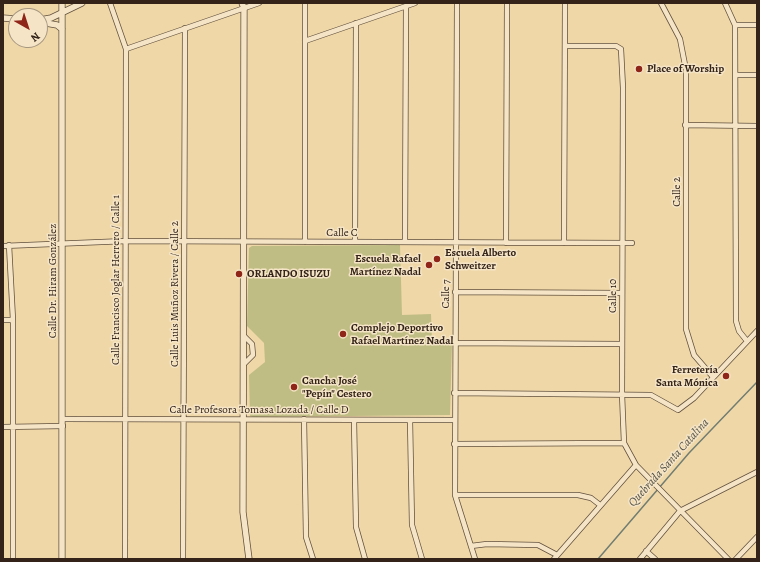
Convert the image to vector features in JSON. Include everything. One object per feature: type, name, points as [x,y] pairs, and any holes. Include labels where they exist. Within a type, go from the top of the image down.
[{"type":"street","name":"Calle Dr. Hiram González","points":[[62,3],[62,559]]},
{"type":"street","points":[[48,18],[82,3]]},
{"type":"street","name":"Calle Francisco Joglar Herrero / Calle 1","points":[[110,3],[126,49],[124,559]]},
{"type":"street","points":[[126,49],[243,6],[259,3]]},
{"type":"street","points":[[305,3],[305,242]]},
{"type":"street","points":[[305,41],[415,3]]},
{"type":"street","name":"Calle 7","points":[[456,3],[454,393],[455,495],[475,559]]},
{"type":"street","points":[[506,243],[507,3]]},
{"type":"street","points":[[564,243],[565,3]]},
{"type":"street","name":"Calle 2","points":[[661,3],[680,40],[686,70],[686,329],[694,355],[713,377]]},
{"type":"street","points":[[725,3],[735,25],[736,321],[739,331],[748,341]]},
{"type":"street","points":[[243,6],[243,512],[247,556],[249,559]]},
{"type":"street","points":[[405,242],[406,6]]},
{"type":"street","points":[[48,23],[57,25],[62,29]]},
{"type":"street","points":[[355,242],[356,23]]},
{"type":"street","points":[[735,25],[757,25]]},
{"type":"street","name":"Calle Luis Muñoz Rivera / Calle 2","points":[[183,559],[185,28]]},
{"type":"street","name":"Calle 10","points":[[565,46],[616,46],[621,49],[623,88],[622,394],[624,443],[636,465],[728,559]]},
{"type":"street","points":[[736,75],[757,75]]},
{"type":"street","points":[[686,125],[757,126]]},
{"type":"street","name":"Calle C","points":[[3,246],[126,241],[632,243]]},
{"type":"street","points":[[9,245],[13,320],[13,559]]},
{"type":"street","points":[[455,292],[622,293]]},
{"type":"street","points":[[3,320],[13,320]]},
{"type":"street","points":[[454,393],[651,395],[678,410],[694,398],[757,331]]},
{"type":"street","points":[[244,336],[252,344],[253,355],[244,364]]},
{"type":"street","points":[[455,343],[622,344]]},
{"type":"street","name":"Calle Profesora Tomasa Lozada / Calle D","points":[[63,419],[454,420]]},
{"type":"street","points":[[304,419],[306,537],[313,559]]},
{"type":"street","points":[[354,420],[356,527],[365,559]]},
{"type":"street","points":[[410,420],[412,525],[422,559]]},
{"type":"street","points":[[3,427],[63,426]]},
{"type":"street","points":[[454,444],[624,443]]},
{"type":"street","points":[[554,559],[636,465]]},
{"type":"street","points":[[640,559],[680,511],[757,473]]},
{"type":"street","points":[[455,495],[578,494],[590,498],[600,505]]},
{"type":"street","points":[[736,559],[757,537]]},
{"type":"street","points":[[471,546],[487,544],[538,545],[557,555]]},
{"type":"street","points":[[646,551],[655,559]]},
{"type":"shaded area","name":"Complejo Deportivo Rafael Martínez Nadal","points":[[400,245],[402,315],[431,314],[432,342],[452,342],[450,415],[250,416],[249,375],[265,362],[264,343],[247,326],[249,248],[252,246]]},
{"type":"waterway","name":"Quebrada Santa Catalina","points":[[598,559],[689,453],[757,382]]},
{"type":"place","name":"Place of Worship","points":[[639,69]]},
{"type":"place","name":"Escuela Alberto Schweitzer","points":[[437,259]]},
{"type":"place","name":"Escuela Rafael Martínez Nadal","points":[[429,265]]},
{"type":"place","name":"ORLANDO ISUZU","points":[[239,274]]},
{"type":"place","name":"Complejo Deportivo Rafael Martínez Nadal","points":[[343,334]]},
{"type":"place","name":"Ferretería Santa Mónica","points":[[726,376]]},
{"type":"place","name":"Cancha José \"Pepín\" Cestero","points":[[294,387]]}]
